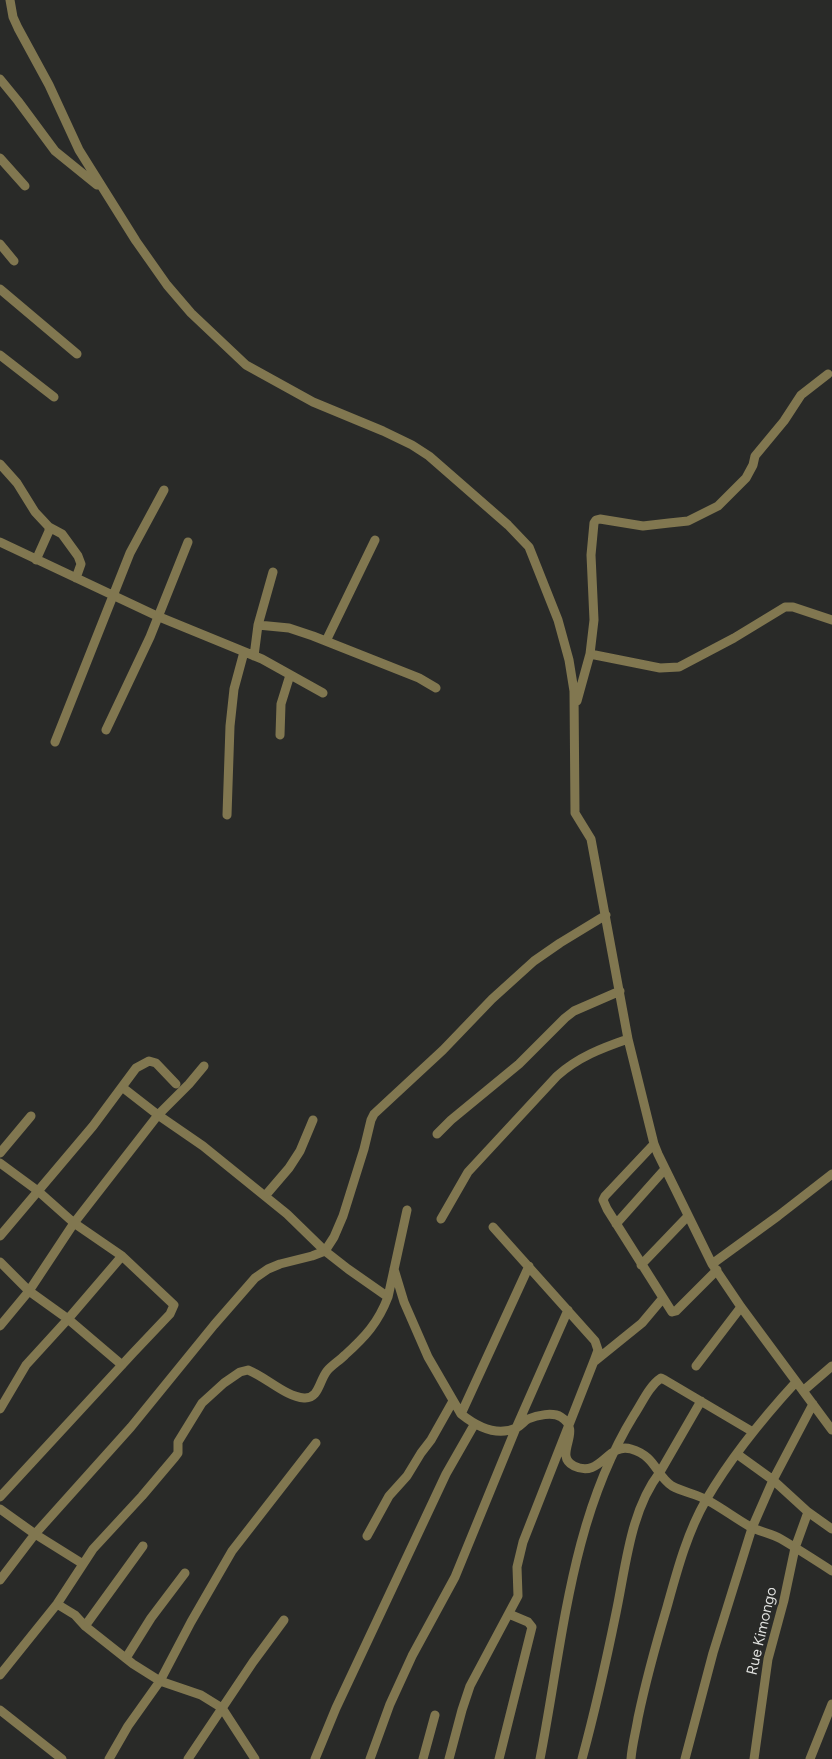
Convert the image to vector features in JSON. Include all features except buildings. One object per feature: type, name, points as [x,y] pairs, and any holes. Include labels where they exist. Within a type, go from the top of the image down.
[{"type":"street","points":[[10,0],[13,17],[18,28],[49,85],[79,150],[101,188],[167,285],[191,313],[246,365],[313,402],[412,445],[436,462],[520,536],[529,547],[558,620],[569,660],[574,691],[575,813],[590,839],[628,1038],[654,1144],[688,1216],[715,1267],[741,1307],[832,1430]]},
{"type":"street","points":[[0,79],[55,151],[101,188]]},
{"type":"street","points":[[0,158],[25,186]]},
{"type":"street","points":[[0,244],[14,261]]},
{"type":"street","points":[[0,289],[78,354]]},
{"type":"street","points":[[0,355],[54,397]]},
{"type":"street","points":[[574,710],[586,674],[594,620],[591,555],[594,523],[596,520],[643,526],[688,521],[718,506],[746,478],[753,465],[755,456],[784,421],[801,395],[828,374]]},
{"type":"street","points":[[0,464],[17,483],[35,512],[49,527],[62,534],[78,556],[81,564],[76,578]]},
{"type":"street","points":[[55,742],[130,553],[164,490]]},
{"type":"street","points":[[36,560],[49,527]]},
{"type":"street","points":[[326,641],[375,540]]},
{"type":"street","points":[[0,542],[157,616],[254,656],[323,693]]},
{"type":"street","points":[[106,730],[150,637],[188,542]]},
{"type":"street","points":[[254,656],[258,625],[273,572]]},
{"type":"street","points":[[590,654],[660,668],[679,667],[734,638],[785,607],[793,607],[832,620]]},
{"type":"street","points":[[258,625],[290,628],[419,678],[436,688]]},
{"type":"street","points":[[227,815],[230,726],[234,689],[244,652]]},
{"type":"street","points":[[280,735],[281,704],[290,675]]},
{"type":"street","points":[[0,1580],[35,1534],[131,1427],[255,1278],[268,1269],[280,1264],[325,1251],[344,1216],[374,1114],[443,1050],[492,999],[534,961],[560,942],[606,915]]},
{"type":"street","points":[[438,1134],[451,1120],[519,1064],[565,1018],[574,1011],[620,991]]},
{"type":"street","points":[[442,1219],[468,1172],[557,1076],[582,1057],[628,1038]]},
{"type":"street","points":[[0,1236],[93,1126],[136,1068],[149,1061],[156,1062],[176,1084]]},
{"type":"street","points":[[0,1326],[29,1291],[74,1223],[158,1115],[204,1066]]},
{"type":"street","points":[[122,1087],[203,1146],[287,1214],[325,1251],[388,1297]]},
{"type":"street","points":[[0,1153],[31,1116]]},
{"type":"street","points":[[265,1196],[290,1168],[314,1120]]},
{"type":"street","points":[[654,1144],[605,1196],[604,1200],[616,1224],[672,1312],[676,1311],[715,1267],[832,1174]]},
{"type":"street","points":[[0,1163],[38,1191],[74,1223],[122,1256],[174,1305],[170,1314],[0,1497]]},
{"type":"street","points":[[616,1224],[665,1169]]},
{"type":"street","points":[[0,1674],[57,1604],[93,1549],[175,1457],[178,1453],[178,1442],[202,1403],[224,1383],[240,1372],[248,1370],[303,1398],[310,1398],[317,1393],[327,1372],[367,1334],[379,1319],[388,1297],[407,1210]]},
{"type":"street","points":[[641,1265],[688,1216]]},
{"type":"street","points":[[449,1759],[470,1686],[518,1596],[517,1567],[523,1542],[598,1350],[597,1345],[568,1310],[493,1226]]},
{"type":"street","points":[[0,1409],[26,1365],[122,1256]]},
{"type":"street","points":[[0,1262],[29,1291],[68,1319],[122,1365]]},
{"type":"street","points":[[461,1414],[529,1266]]},
{"type":"street","points":[[394,1267],[404,1302],[428,1356],[461,1414],[474,1425],[496,1431],[516,1428],[528,1419],[553,1414],[562,1417],[569,1426],[571,1433],[565,1453],[568,1461],[575,1466],[588,1468],[600,1465],[615,1450],[622,1448],[639,1451],[648,1456],[671,1485],[706,1500],[752,1528],[780,1538],[832,1571]]},
{"type":"street","points":[[594,1361],[642,1322],[662,1298]]},
{"type":"street","points":[[696,1366],[741,1307]]},
{"type":"street","points":[[370,1759],[390,1704],[412,1656],[454,1578],[516,1428],[568,1310]]},
{"type":"street","points":[[803,1391],[832,1366]]},
{"type":"street","points":[[540,1759],[569,1589],[588,1520],[607,1466],[625,1430],[653,1384],[661,1378],[753,1432]]},
{"type":"street","points":[[631,1759],[644,1689],[655,1647],[680,1562],[697,1519],[706,1500],[737,1454],[772,1408],[796,1382]]},
{"type":"street","points":[[366,1536],[389,1496],[407,1476],[421,1452],[431,1440],[453,1401]]},
{"type":"street","points":[[582,1759],[636,1521],[653,1482],[700,1401]]},
{"type":"street","points":[[685,1759],[719,1634],[752,1528],[773,1480],[813,1404]]},
{"type":"street","points":[[315,1759],[336,1708],[442,1481],[474,1425]]},
{"type":"street","points":[[108,1759],[128,1726],[160,1681],[232,1551],[316,1443]]},
{"type":"street","points":[[737,1454],[773,1480],[808,1512],[830,1525]]},
{"type":"street","points":[[0,1509],[35,1534],[83,1564]]},
{"type":"street","name":"Rue Kimongo","points":[[754,1759],[768,1659],[784,1600],[795,1548],[808,1512]]},
{"type":"street","points":[[85,1626],[142,1546]]},
{"type":"street","points":[[126,1658],[151,1618],[185,1573]]},
{"type":"street","points":[[57,1604],[75,1615],[85,1626],[126,1658],[160,1681],[201,1695],[222,1708],[255,1759]]},
{"type":"street","points":[[498,1759],[532,1627],[528,1622],[509,1614]]},
{"type":"street","points":[[188,1759],[252,1662],[284,1620]]},
{"type":"street","points":[[810,1759],[832,1704]]},
{"type":"street","points":[[0,1710],[62,1759]]},
{"type":"street","points":[[423,1759],[435,1715]]}]
